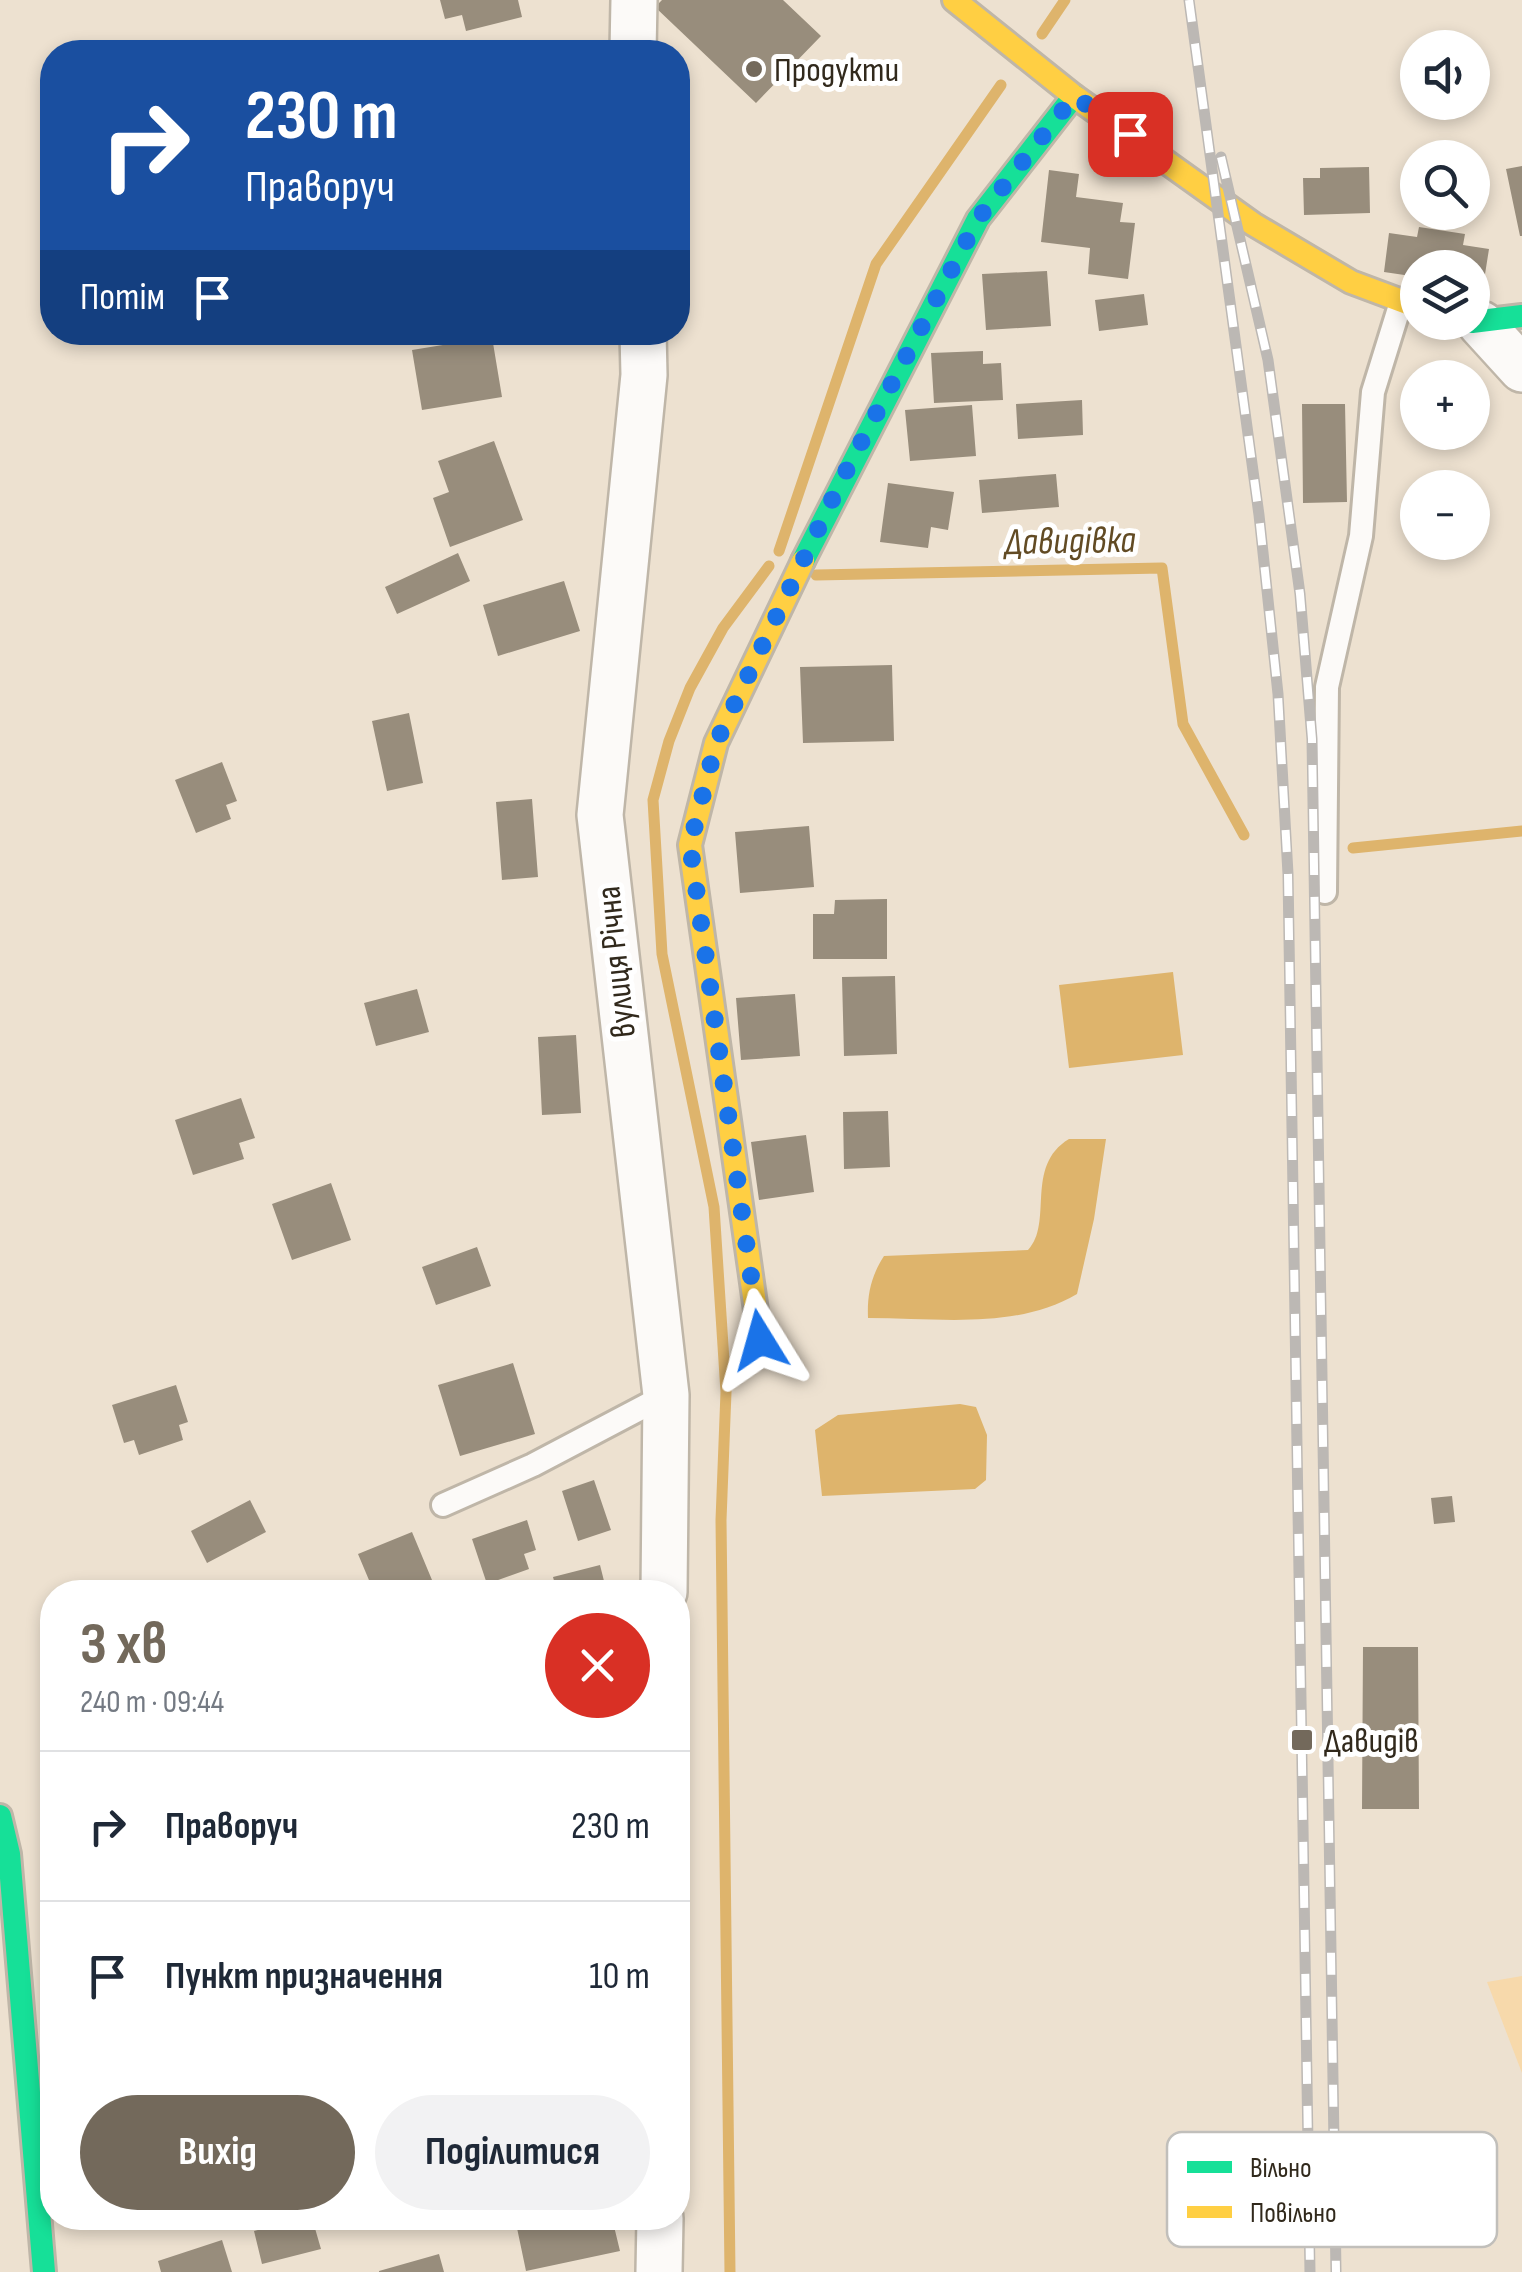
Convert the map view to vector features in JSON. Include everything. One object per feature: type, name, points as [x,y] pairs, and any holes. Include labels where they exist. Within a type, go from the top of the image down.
[{"type":"street","points":[[633,40],[634,0]]},
{"type":"street","points":[[954,0],[1074,96],[1254,224],[1351,282],[1400,301]]},
{"type":"street","points":[[760,1340],[690,845],[716,743],[841,481],[978,219],[1074,96]]},
{"type":"street","points":[[1492,321],[1522,369]]},
{"type":"street","name":"вулиця Річна","points":[[643,345],[644,375],[600,815],[666,1396],[664,1580]]},
{"type":"street","points":[[0,1816],[9,1854],[40,2224]]},
{"type":"street","points":[[40,2230],[44,2272]]},
{"type":"street","points":[[660,2230],[660,2272]]},
{"type":"lane","points":[[1325,892],[1328,687],[1361,536],[1372,392],[1400,325]]},
{"type":"lane","points":[[442,1505],[666,1396]]},
{"type":"shaded area","points":[[1173,972],[1183,1055],[1069,1068],[1059,985]]},
{"type":"shaded area","points":[[1069,1139],[1106,1139],[1077,1294],[1028,1313],[1003,1317],[868,1318],[871,1286],[884,1256],[1028,1250],[1039,1225],[1047,1164],[1055,1150]]},
{"type":"shaded area","points":[[960,1404],[976,1407],[987,1435],[986,1480],[975,1489],[822,1496],[815,1430],[838,1415]]},
{"type":"shaded area","points":[[1522,1976],[1522,2073],[1487,1982]]},
{"type":"building","points":[[440,0],[518,0],[522,17],[466,31],[462,15],[445,19]]},
{"type":"building","name":"Продукти","points":[[662,0],[783,0],[821,36],[756,103],[655,7]]},
{"type":"building","points":[[1522,166],[1522,236],[1520,236],[1506,169]]},
{"type":"building","points":[[1369,167],[1370,213],[1304,215],[1303,178],[1320,178],[1320,168]]},
{"type":"building","points":[[1049,170],[1079,174],[1076,197],[1123,203],[1120,222],[1135,223],[1128,279],[1088,274],[1090,248],[1041,242]]},
{"type":"building","points":[[1418,230],[1465,234],[1463,245],[1489,250],[1400,250],[1400,274],[1384,272],[1389,233],[1417,237]]},
{"type":"building","points":[[1047,271],[1051,326],[986,330],[982,274]]},
{"type":"building","points":[[1144,294],[1148,325],[1099,331],[1095,300]]},
{"type":"building","points":[[443,345],[493,345],[502,397],[422,410],[412,350]]},
{"type":"building","points":[[983,351],[983,364],[1001,363],[1003,400],[934,403],[931,353]]},
{"type":"building","points":[[1082,400],[1083,435],[1018,439],[1016,404]]},
{"type":"building","points":[[1302,404],[1345,404],[1347,502],[1303,503]]},
{"type":"building","points":[[972,405],[976,456],[910,461],[905,410]]},
{"type":"building","points":[[494,441],[523,520],[450,547],[433,498],[449,492],[438,461]]},
{"type":"building","points":[[1056,474],[1059,507],[982,513],[979,480]]},
{"type":"building","points":[[888,483],[954,492],[948,530],[931,527],[928,548],[880,542]]},
{"type":"building","points":[[458,553],[470,581],[397,614],[385,587]]},
{"type":"building","points":[[564,581],[580,631],[498,656],[483,605]]},
{"type":"building","points":[[892,665],[894,741],[803,743],[800,667]]},
{"type":"building","points":[[409,713],[423,783],[387,791],[372,721]]},
{"type":"building","points":[[222,762],[237,801],[226,805],[231,819],[196,833],[175,780]]},
{"type":"building","points":[[532,799],[538,877],[502,880],[496,802]]},
{"type":"building","points":[[809,826],[814,887],[740,893],[735,832]]},
{"type":"building","points":[[887,899],[887,959],[813,959],[813,914],[834,914],[835,900]]},
{"type":"building","points":[[895,976],[897,1054],[844,1056],[842,977]]},
{"type":"building","points":[[417,989],[429,1032],[376,1046],[364,1003]]},
{"type":"building","points":[[795,994],[800,1056],[741,1060],[736,998]]},
{"type":"building","points":[[576,1035],[581,1113],[542,1115],[538,1037]]},
{"type":"building","points":[[241,1098],[255,1138],[239,1143],[244,1159],[193,1175],[175,1120]]},
{"type":"building","points":[[888,1111],[890,1167],[844,1169],[843,1112]]},
{"type":"building","points":[[806,1135],[814,1192],[759,1200],[751,1142]]},
{"type":"building","points":[[331,1183],[351,1240],[292,1260],[272,1204]]},
{"type":"building","points":[[477,1247],[491,1286],[436,1305],[422,1267]]},
{"type":"building","points":[[513,1363],[535,1434],[460,1456],[438,1385]]},
{"type":"building","points":[[176,1385],[188,1422],[179,1425],[183,1440],[139,1455],[134,1440],[124,1443],[112,1405]]},
{"type":"building","points":[[594,1480],[611,1530],[578,1541],[562,1491]]},
{"type":"building","points":[[1452,1496],[1455,1522],[1434,1524],[1431,1498]]},
{"type":"building","points":[[250,1500],[266,1532],[207,1563],[191,1531]]},
{"type":"building","points":[[527,1520],[536,1550],[524,1554],[529,1569],[498,1580],[486,1580],[472,1539]]},
{"type":"building","points":[[412,1532],[432,1580],[369,1580],[358,1554]]},
{"type":"building","points":[[600,1565],[604,1580],[554,1580],[553,1577]]},
{"type":"building","points":[[1363,1647],[1418,1647],[1419,1809],[1362,1809]]},
{"type":"building","points":[[315,2230],[321,2249],[262,2264],[254,2231]]},
{"type":"building","points":[[517,2230],[615,2230],[620,2251],[526,2271]]},
{"type":"building","points":[[222,2240],[232,2272],[161,2272],[158,2261]]},
{"type":"building","points":[[439,2254],[444,2272],[379,2272],[379,2271]]},
{"type":"waterway","name":"Давидівка","points":[[1042,34],[1065,0]]},
{"type":"waterway","name":"Давидівка","points":[[779,551],[876,264],[1001,85]]},
{"type":"waterway","points":[[730,2272],[721,1520],[726,1392],[714,1207],[662,954],[653,800],[669,741],[690,688],[723,628],[769,566]]},
{"type":"waterway","name":"Давидівка","points":[[816,575],[1162,568],[1183,724],[1244,835]]},
{"type":"waterway","name":"Давидівка","points":[[1353,848],[1522,831]]},
{"type":"railway","points":[[1189,0],[1259,515],[1278,694],[1288,874],[1308,2132]]},
{"type":"railway","points":[[1221,157],[1268,360],[1300,594],[1312,739],[1334,2132]]},
{"type":"railway","points":[[1310,2247],[1310,2272]]},
{"type":"railway","points":[[1336,2247],[1336,2272]]},
{"type":"traffic: fast","points":[[803,561],[978,219],[1074,96]]},
{"type":"traffic: fast","points":[[1490,320],[1522,316]]},
{"type":"traffic: fast","points":[[0,1816],[9,1854],[40,2224]]},
{"type":"traffic: fast","points":[[40,2230],[44,2272]]},
{"type":"traffic: slow","points":[[954,0],[1074,96],[1253,224],[1351,282],[1400,300]]},
{"type":"traffic: slow","points":[[760,1339],[690,845],[716,743],[803,561]]},
{"type":"place","name":"Продукти","points":[[754,69]]},
{"type":"place","name":"Давидів","points":[[1302,1740]]},
{"type":"route","points":[[760,1340],[690,845],[716,743],[841,481],[978,219],[1074,96],[1130,134]]}]
